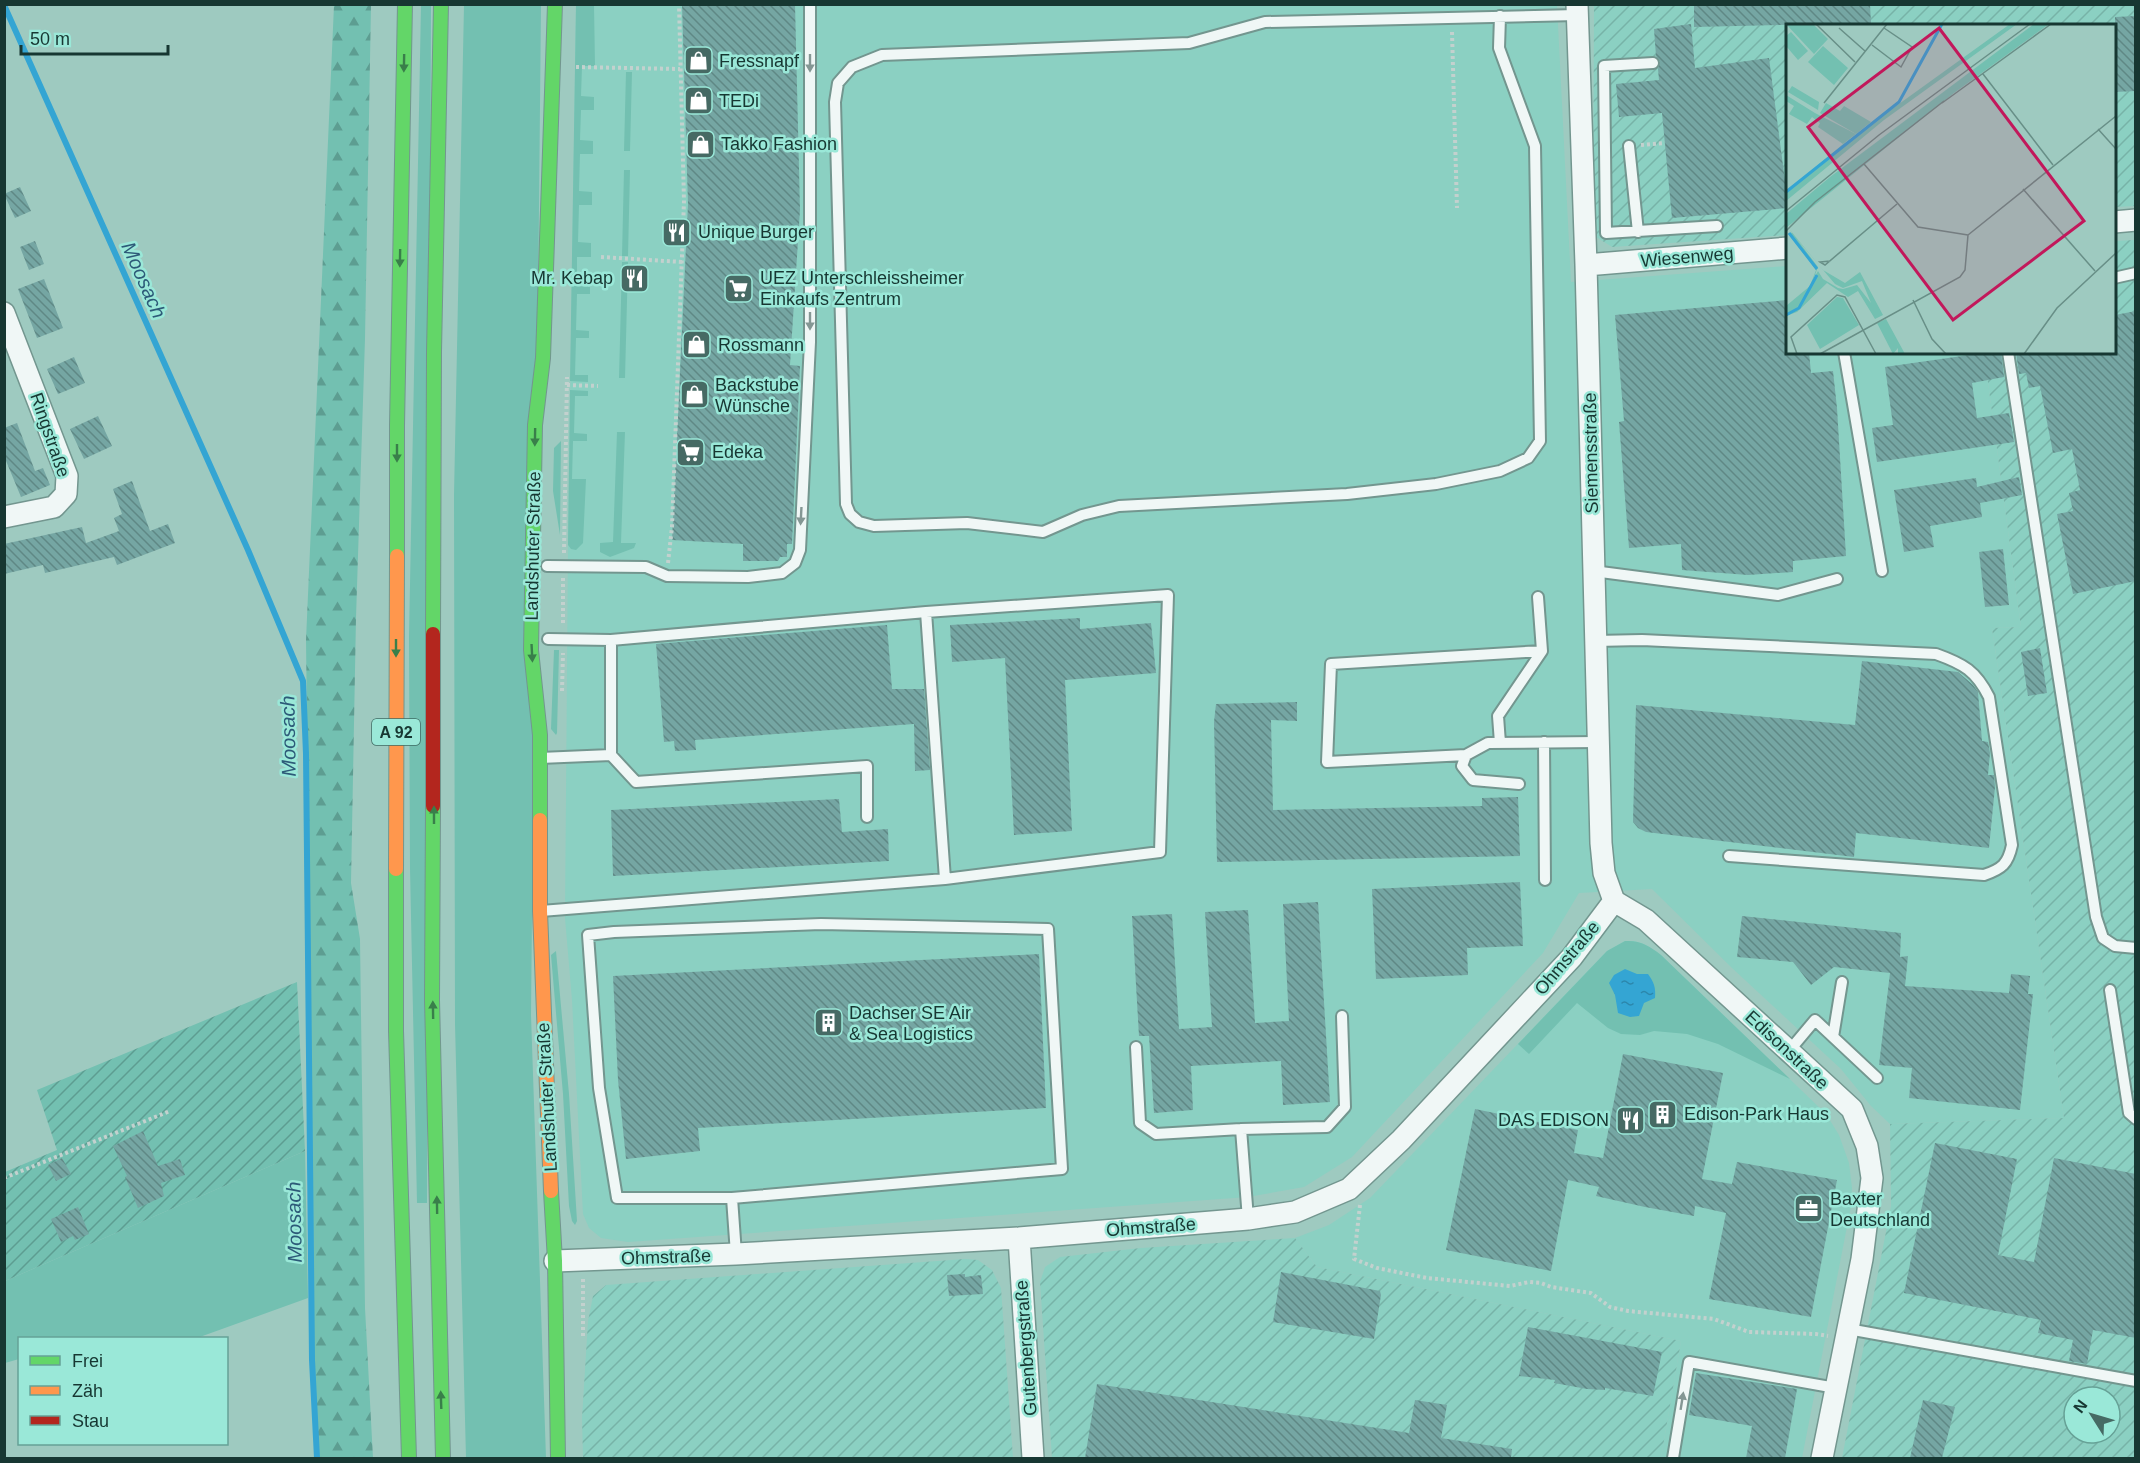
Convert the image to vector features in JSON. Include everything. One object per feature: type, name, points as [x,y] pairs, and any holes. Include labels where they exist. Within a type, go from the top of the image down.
[{"type":"main road","name":"A 92","points":[[405,4],[397,425],[396,1008],[409,1458]]},
{"type":"main road","name":"A 92","points":[[441,4],[434,352],[432,1000],[443,1458]]},
{"type":"main road","name":"Landshuter Straße","points":[[540,735],[531,650],[535,425],[543,358],[555,4]]},
{"type":"main road","name":"Landshuter Straße","points":[[543,358],[548,426],[548,472]]},
{"type":"main road","name":"Landshuter Straße","points":[[547,646],[540,735],[540,910],[555,1261],[558,1458]]},
{"type":"street","name":"Siemensstraße","points":[[1577,10],[1601,843],[1604,873],[1614,901]]},
{"type":"street","points":[[2116,222],[2136,220]]},
{"type":"street","name":"Wiesenweg","points":[[1586,265],[1786,248]]},
{"type":"street","name":"Ringstraße","points":[[4,313],[67,476],[66,494],[54,507],[4,517]]},
{"type":"street","name":"Edisonstraße","points":[[1614,901],[1646,920],[1852,1109],[1868,1146],[1872,1179],[1862,1259],[1822,1458]]},
{"type":"street","name":"Ohmstraße","points":[[555,1261],[736,1254],[1019,1238],[1248,1219],[1295,1212],[1349,1189],[1401,1140],[1572,957],[1614,901]]},
{"type":"street","name":"Gutenbergstraße","points":[[1019,1238],[1033,1458]]},
{"type":"lane","points":[[547,566],[646,567],[667,576],[748,578],[782,573],[795,563],[800,550],[810,342],[810,4]]},
{"type":"lane","points":[[1500,16],[1499,48],[1535,146],[1540,441],[1528,458],[1500,471],[1436,484],[1347,494],[1119,506],[1082,516],[1042,532],[968,523],[874,526],[859,522],[850,514],[846,504],[836,102],[838,83],[852,67],[882,55],[1190,43],[1266,22],[1500,16],[1577,10]]},
{"type":"lane","points":[[1653,63],[1604,66],[1601,233],[1717,226]]},
{"type":"lane","points":[[1629,146],[1638,232]]},
{"type":"lane","points":[[2116,278],[2136,273]]},
{"type":"lane","points":[[1844,354],[1882,571]]},
{"type":"lane","points":[[2008,354],[2096,917],[2103,938],[2115,946],[2136,948]]},
{"type":"lane","points":[[1593,571],[1778,595],[1837,579]]},
{"type":"lane","points":[[540,910],[945,879],[1160,852],[1168,595],[926,612],[611,640],[563,640],[547,646]]},
{"type":"lane","points":[[1500,743],[1498,716],[1542,651],[1538,597]]},
{"type":"lane","points":[[926,612],[945,879]]},
{"type":"lane","points":[[611,640],[611,755],[636,782],[867,766],[867,817]]},
{"type":"lane","points":[[1595,641],[1642,640],[1936,654],[1970,669],[1981,681],[1989,697],[2012,845],[2009,859],[1996,871],[1984,875],[1729,856]]},
{"type":"lane","points":[[1542,651],[1331,664],[1327,762],[1466,755],[1488,743],[1597,742]]},
{"type":"lane","points":[[1544,742],[1545,880]]},
{"type":"lane","points":[[540,758],[611,755]]},
{"type":"lane","points":[[1466,755],[1461,766],[1473,780],[1519,784]]},
{"type":"lane","points":[[821,924],[1048,929],[1062,1169],[732,1197],[617,1198],[598,1088],[588,935],[821,924]]},
{"type":"lane","points":[[1833,1037],[1842,982]]},
{"type":"lane","points":[[2110,990],[2129,1113],[2136,1119]]},
{"type":"lane","points":[[1136,1047],[1140,1123],[1156,1134],[1328,1127],[1345,1107],[1342,1016]]},
{"type":"lane","points":[[1789,1051],[1815,1020],[1877,1078]]},
{"type":"lane","points":[[1241,1129],[1248,1219]]},
{"type":"lane","points":[[732,1197],[736,1254]]},
{"type":"lane","points":[[1847,1335],[2136,1381]]},
{"type":"lane","points":[[1673,1458],[1689,1362],[1836,1388]]},
{"type":"path","points":[[667,576],[672,527],[684,201],[679,4]]},
{"type":"path","points":[[1452,17],[1456,208]]},
{"type":"path","points":[[573,77],[574,67],[680,69]]},
{"type":"path","points":[[1629,146],[1665,143]]},
{"type":"path","points":[[601,257],[682,262]]},
{"type":"path","points":[[561,699],[567,374]]},
{"type":"path","points":[[567,385],[598,386]]},
{"type":"path","points":[[4,1178],[170,1111]]},
{"type":"path","points":[[1349,1189],[1361,1207],[1354,1259],[1377,1268],[1427,1278],[1510,1286],[1529,1282],[1541,1283],[1551,1287],[1591,1293],[1610,1307],[1628,1311],[1714,1319],[1749,1332],[1847,1335]]},
{"type":"path","points":[[582,1260],[584,1308],[582,1342]]},
{"type":"shaded area","points":[[576,5],[1557,5],[1571,282],[1786,266],[1786,354],[1984,354],[2021,627],[1992,628],[2064,1118],[1890,1124],[1871,1106],[1841,1069],[1732,968],[1652,889],[1579,893],[1543,953],[1352,1157],[1304,1187],[1248,1197],[628,1242],[601,1238],[589,1228],[583,1214],[572,1000],[565,918]]},
{"type":"shaded area","points":[[1594,5],[2135,5],[2135,206],[2116,207],[2116,24],[1786,24],[1786,235],[1612,247],[1593,235]]},
{"type":"shaded area","points":[[2135,240],[2135,1458],[1842,1458],[1891,1206],[1890,1124],[2064,1118],[1992,628],[2021,627],[1984,354],[2116,354],[2116,241]]},
{"type":"shaded area","points":[[1625,941],[1644,944],[1661,955],[1826,1114],[1839,1135],[1849,1163],[1852,1188],[1851,1206],[1802,1458],[1661,1458],[1681,1341],[1317,1267],[1295,1238],[1329,1225],[1370,1198],[1607,951]]},
{"type":"shaded area","points":[[1295,1238],[1317,1267],[1681,1341],[1661,1458],[1052,1458],[1040,1282],[1045,1267],[1060,1257],[1141,1248]]},
{"type":"shaded area","points":[[965,1259],[978,1260],[992,1270],[1001,1288],[1013,1458],[583,1458],[582,1418],[588,1321],[593,1296],[606,1285]]},
{"type":"green space","points":[[431,4],[427,1203],[417,1203],[410,868],[409,637],[421,5]]},
{"type":"green space","points":[[334,5],[371,5],[351,883],[360,939],[365,1308],[373,1458],[317,1458],[310,1313],[314,1312],[306,640]]},
{"type":"green space","points":[[464,5],[541,5],[531,1015],[546,1458],[466,1458],[455,1024],[454,495]]},
{"type":"green space","points":[[576,5],[594,5],[595,66],[582,66],[581,96],[594,97],[594,110],[581,110],[580,140],[593,141],[593,154],[580,154],[579,191],[592,192],[592,205],[579,205],[578,242],[591,243],[591,257],[577,257],[577,286],[590,287],[590,294],[577,294],[576,330],[589,331],[589,338],[576,338],[575,375],[588,375],[588,382],[570,381]]},
{"type":"green space","points":[[626,72],[632,72],[630,151],[624,151]]},
{"type":"green space","points":[[624,170],[630,170],[628,256],[622,256]]},
{"type":"green space","points":[[622,262],[628,262],[625,378],[619,378]]},
{"type":"green space","points":[[570,390],[588,391],[588,396],[575,396],[574,433],[587,434],[587,441],[573,441],[572,479],[586,479],[583,543],[576,550],[571,549],[568,545]]},
{"type":"green space","points":[[617,432],[625,432],[621,543],[636,543],[634,548],[610,557],[600,552],[600,543],[613,542]]},
{"type":"green space","points":[[561,441],[560,535],[553,491],[554,448]]},
{"type":"green space","points":[[554,650],[559,650],[556,735],[551,729]]},
{"type":"green space","points":[[1625,941],[1644,944],[1661,955],[1790,1079],[1718,1044],[1687,1034],[1654,1031],[1640,1035],[1621,1034],[1608,1028],[1577,1003],[1529,1054],[1518,1044],[1607,951]]},
{"type":"green space","points":[[556,951],[569,1094],[577,1221],[575,1225],[569,1206],[563,1094],[551,955]]},
{"type":"green space","points":[[297,982],[305,1151],[5,1281],[5,1172],[57,1150],[37,1090]]},
{"type":"green space","points":[[305,1151],[308,1298],[200,1337],[18,1337],[18,1359],[5,1363],[5,1281]]},
{"type":"water","points":[[1625,969],[1637,974],[1648,974],[1654,985],[1655,998],[1644,1003],[1639,1016],[1630,1017],[1618,1013],[1615,995],[1609,983],[1614,975]]},
{"type":"building","name":"UEZ Unterschleissheimer Einkaufs Zentrum","points":[[682,4],[795,4],[800,210],[790,365],[800,366],[792,544],[787,544],[787,557],[780,557],[778,561],[743,561],[743,544],[672,540],[688,204]]},
{"type":"building","points":[[1694,4],[1870,4],[1871,23],[1694,27]]},
{"type":"building","points":[[2136,16],[2136,91],[2116,92],[2115,17]]},
{"type":"building","points":[[1691,24],[1695,68],[1769,58],[1786,181],[1786,208],[1672,218],[1662,113],[1619,117],[1616,84],[1659,80],[1660,62],[1656,56],[1654,29]]},
{"type":"building","points":[[20,187],[31,211],[15,218],[4,194]]},
{"type":"building","points":[[35,241],[44,264],[29,270],[20,247]]},
{"type":"building","points":[[44,279],[63,328],[37,338],[18,289]]},
{"type":"building","points":[[1786,300],[1786,354],[1809,354],[1811,373],[1833,371],[1846,556],[1793,561],[1793,572],[1748,575],[1682,570],[1681,544],[1629,548],[1619,422],[1624,421],[1615,315]]},
{"type":"building","points":[[2136,311],[2136,581],[2073,594],[2057,514],[2073,511],[2069,493],[2080,490],[2072,449],[2053,453],[2040,386],[2029,388],[2026,373],[2019,374],[2016,354],[2116,354],[2116,315]]},
{"type":"building","points":[[1976,354],[2001,354],[2004,377],[1972,383],[1977,418],[2009,413],[2014,442],[1877,462],[1872,428],[1893,425],[1885,367]]},
{"type":"building","points":[[74,357],[85,383],[58,394],[47,369]]},
{"type":"building","points":[[98,416],[112,446],[84,459],[70,429]]},
{"type":"building","points":[[17,423],[35,471],[43,468],[50,485],[21,497],[4,456],[4,428]]},
{"type":"building","points":[[2019,477],[2022,495],[1980,503],[1982,517],[1930,526],[1934,547],[1904,552],[1894,490],[1976,478],[1977,487]]},
{"type":"building","points":[[132,481],[150,531],[168,524],[175,543],[117,565],[114,557],[45,573],[43,565],[4,574],[4,544],[82,527],[86,543],[119,531],[114,518],[122,514],[113,489]]},
{"type":"building","points":[[2003,549],[2009,605],[1985,607],[1979,552]]},
{"type":"building","points":[[1080,618],[1080,629],[1151,623],[1156,673],[1065,680],[1072,831],[1014,835],[1005,658],[952,662],[950,625]]},
{"type":"building","points":[[887,625],[892,689],[924,689],[930,770],[915,771],[914,724],[695,740],[696,750],[675,751],[674,741],[664,742],[656,644]]},
{"type":"building","points":[[2040,648],[2047,693],[2028,696],[2021,652]]},
{"type":"building","points":[[1862,661],[1958,672],[1978,692],[1982,741],[1988,742],[1990,753],[1988,775],[1994,775],[1995,787],[1989,848],[1856,833],[1854,857],[1646,832],[1633,822],[1636,705],[1855,725]]},
{"type":"building","points":[[1297,702],[1297,721],[1271,720],[1273,810],[1482,806],[1482,798],[1518,797],[1520,856],[1217,862],[1214,722],[1216,704]]},
{"type":"building","points":[[839,799],[842,832],[888,829],[889,861],[613,876],[611,810]]},
{"type":"building","points":[[1520,882],[1523,946],[1467,948],[1468,975],[1376,979],[1372,889]]},
{"type":"building","points":[[1318,902],[1330,1102],[1283,1105],[1281,1061],[1191,1066],[1193,1110],[1154,1113],[1149,1036],[1139,1036],[1132,916],[1172,914],[1179,1029],[1212,1027],[1205,912],[1248,910],[1255,1023],[1289,1021],[1283,904]]},
{"type":"building","points":[[1742,916],[1901,933],[1900,957],[1908,956],[1905,986],[2009,993],[2011,974],[2030,976],[2028,994],[2033,994],[2020,1110],[1909,1098],[1912,1068],[1879,1065],[1890,973],[1834,967],[1811,985],[1793,962],[1737,957]]},
{"type":"building","name":"Dachser SE Air & Sea Logistics","points":[[1039,954],[1046,1108],[698,1128],[700,1151],[626,1159],[618,1080],[613,976]]},
{"type":"building","points":[[1623,1054],[1723,1073],[1702,1179],[1732,1184],[1737,1162],[1837,1180],[1811,1317],[1709,1299],[1726,1213],[1695,1206],[1694,1216],[1645,1207],[1596,1196],[1599,1187],[1568,1180],[1551,1271],[1446,1250],[1475,1109],[1578,1130],[1574,1153],[1603,1158]]},
{"type":"building","points":[[143,1131],[158,1166],[180,1159],[185,1175],[161,1183],[164,1196],[138,1208],[113,1146]]},
{"type":"building","points":[[1935,1143],[2017,1159],[1998,1255],[2034,1262],[2054,1158],[2136,1174],[2136,1338],[2093,1330],[2087,1364],[2069,1361],[2073,1340],[2038,1333],[2041,1320],[1904,1293]]},
{"type":"building","points":[[62,1158],[71,1174],[56,1181],[48,1165]]},
{"type":"building","points":[[78,1207],[89,1234],[75,1240],[73,1236],[61,1242],[51,1219]]},
{"type":"building","points":[[1281,1272],[1380,1291],[1374,1339],[1273,1322]]},
{"type":"building","points":[[965,1274],[965,1277],[981,1275],[983,1294],[949,1296],[947,1275]]},
{"type":"building","points":[[1528,1327],[1662,1352],[1653,1396],[1605,1388],[1605,1390],[1587,1389],[1554,1383],[1555,1380],[1519,1376]]},
{"type":"building","points":[[1696,1373],[1797,1389],[1785,1458],[1746,1458],[1752,1426],[1689,1415]]},
{"type":"building","points":[[1097,1384],[1409,1433],[1415,1400],[1447,1405],[1441,1438],[1512,1449],[1511,1458],[1085,1458]]},
{"type":"building","points":[[1923,1400],[1955,1407],[1942,1458],[1910,1458]]},
{"type":"waterway","name":"Moosach","points":[[4,5],[248,550],[303,681],[306,754],[312,1360],[317,1458]]},
{"type":"traffic: fast","points":[[397,556],[397,425],[405,4]]},
{"type":"traffic: fast","points":[[433,634],[434,352],[441,4]]},
{"type":"traffic: fast","points":[[540,820],[540,735],[531,650],[535,425],[543,358],[555,4]]},
{"type":"traffic: fast","points":[[433,806],[432,1000],[443,1458]]},
{"type":"traffic: fast","points":[[396,869],[396,1031],[409,1458]]},
{"type":"traffic: fast","points":[[551,1191],[555,1261],[558,1458]]},
{"type":"traffic: slow","points":[[396,869],[397,556]]},
{"type":"traffic: slow","points":[[540,820],[540,911],[551,1191]]},
{"type":"traffic: jam","points":[[433,634],[433,806]]},
{"type":"place","name":"Fressnapf","points":[[698,61]]},
{"type":"place","name":"TEDi","points":[[698,101]]},
{"type":"place","name":"Takko Fashion","points":[[700,144]]},
{"type":"place","name":"Unique Burger","points":[[677,232]]},
{"type":"place","name":"Mr. Kebap","points":[[634,278]]},
{"type":"place","name":"UEZ Unterschleissheimer Einkaufs Zentrum","points":[[739,288]]},
{"type":"place","name":"Rossmann","points":[[697,345]]},
{"type":"place","name":"Backstube Wünsche","points":[[694,395]]},
{"type":"place","name":"Edeka","points":[[691,452]]},
{"type":"place","name":"Dachser SE Air & Sea Logistics","points":[[828,1023]]},
{"type":"place","name":"Edison-Park Haus","points":[[1663,1114]]},
{"type":"place","name":"DAS EDISON","points":[[1630,1120]]},
{"type":"place","name":"Baxter Deutschland","points":[[1809,1209]]}]
